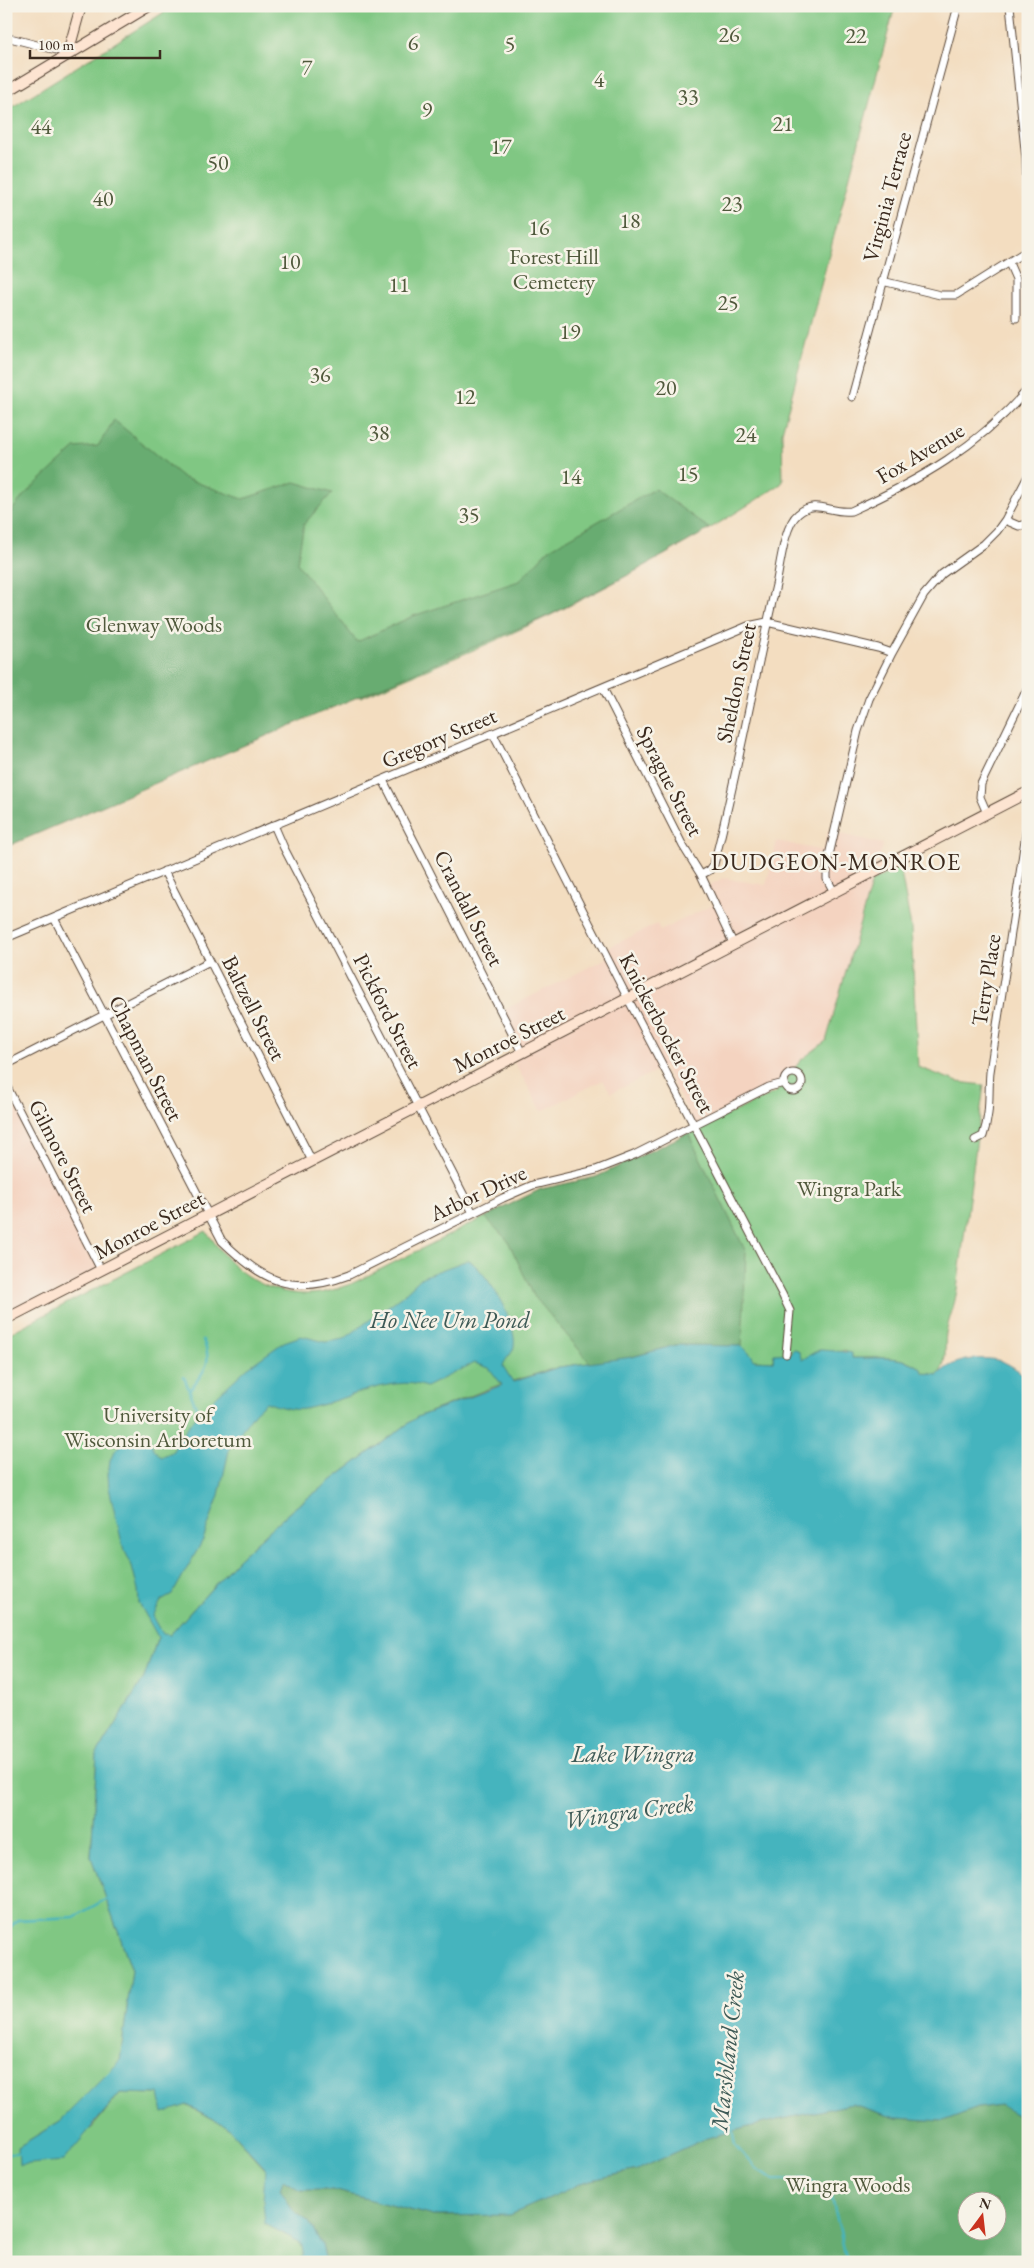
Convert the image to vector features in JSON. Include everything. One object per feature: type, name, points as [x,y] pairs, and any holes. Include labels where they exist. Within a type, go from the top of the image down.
[{"type":"main road","points":[[68,53],[81,6]]},
{"type":"main road","points":[[6,92],[68,53],[150,6]]},
{"type":"main road","name":"Monroe Street","points":[[6,1319],[987,812],[1027,795]]},
{"type":"street","name":"Virginia Terrace","points":[[852,397],[958,6]]},
{"type":"street","points":[[1010,6],[1025,123],[1028,231]]},
{"type":"street","points":[[6,36],[68,53]]},
{"type":"street","points":[[882,281],[940,295],[956,295],[1028,250]]},
{"type":"street","points":[[1008,264],[1016,279],[1016,318]]},
{"type":"street","name":"Fox Avenue","points":[[814,505],[840,513],[851,511],[930,472],[961,452],[997,423],[1028,389]]},
{"type":"street","points":[[834,892],[827,878],[827,864],[847,772],[869,699],[914,610],[934,582],[951,567],[984,544],[1005,520],[1028,476]]},
{"type":"street","name":"Sheldon Street","points":[[701,875],[710,870],[714,864],[767,622],[791,523],[797,514],[814,505]]},
{"type":"street","points":[[1005,520],[1019,526],[1028,524]]},
{"type":"street","name":"Gregory Street","points":[[6,938],[748,626],[767,622],[892,653]]},
{"type":"street","points":[[987,812],[980,797],[981,784],[1028,687]]},
{"type":"street","name":"Sprague Street","points":[[603,688],[683,846],[701,875],[734,943]]},
{"type":"street","name":"Knickerbocker Street","points":[[493,734],[790,1311],[786,1354]]},
{"type":"street","name":"Crandall Street","points":[[383,780],[522,1053]]},
{"type":"street","name":"Terry Place","points":[[975,1140],[983,1136],[988,1117],[990,1072],[1028,820]]},
{"type":"street","name":"Pickford Street","points":[[274,825],[473,1213]]},
{"type":"street","name":"Baltzell Street","points":[[164,871],[312,1161]]},
{"type":"street","name":"Chapman Street","points":[[54,918],[207,1215]]},
{"type":"street","points":[[6,1065],[210,961]]},
{"type":"street","name":"Arbor Drive","points":[[207,1215],[222,1241],[247,1265],[266,1277],[278,1281],[312,1285],[332,1282],[533,1184],[596,1170],[634,1156],[769,1087],[784,1083]]},
{"type":"street","name":"Gilmore Street","points":[[6,1084],[102,1270]]},
{"type":"shaded area","points":[[828,831],[883,844],[826,1041],[801,1059],[791,1072],[784,1075],[782,1080],[695,1125],[664,1067],[611,1093],[603,1080],[542,1111],[512,1059],[522,1053],[502,1011],[607,958],[603,950],[657,924],[660,931],[714,904],[706,887],[723,878],[766,885],[777,841],[823,851]]},
{"type":"shaded area","points":[[6,1085],[101,1270],[6,1319]]},
{"type":"green space","name":"Forest Hill Cemetery","points":[[174,6],[895,6],[782,432],[783,481],[781,484],[669,552],[553,614],[361,697],[6,532],[6,111]]},
{"type":"green space","name":"Glenway Woods","points":[[114,420],[184,478],[243,499],[295,482],[332,493],[304,524],[297,563],[357,642],[413,616],[519,581],[548,550],[655,489],[710,529],[630,574],[552,614],[6,847],[6,518],[25,494],[75,448],[98,446]]},
{"type":"green space","name":"University of Wisconsin Arboretum","points":[[900,867],[911,927],[918,1067],[958,1082],[984,1085],[957,1290],[946,1333],[943,1365],[938,1375],[924,1373],[911,1362],[891,1358],[852,1358],[845,1350],[835,1353],[820,1350],[802,1360],[798,1350],[791,1354],[774,1355],[773,1361],[753,1360],[742,1346],[676,1345],[632,1357],[559,1367],[493,1387],[417,1417],[293,1509],[238,1559],[170,1635],[158,1637],[144,1678],[97,1753],[91,1857],[132,1970],[120,2061],[60,2121],[18,2147],[92,2128],[120,2093],[159,2094],[186,2105],[225,2125],[265,2169],[707,2138],[764,2123],[1028,2121],[1028,2262],[6,2262],[6,1335],[206,1231],[225,1257],[237,1269],[270,1287],[282,1291],[307,1294],[349,1285],[541,1189],[596,1177],[776,1092],[801,1060],[826,1041],[872,881]]},
{"type":"green space","points":[[688,1133],[746,1252],[742,1346],[676,1345],[632,1357],[591,1364],[534,1296],[508,1241],[485,1217],[541,1189],[596,1177]]},
{"type":"green space","name":"Wingra Woods","points":[[852,2104],[897,2118],[943,2121],[978,2108],[1000,2105],[1028,2121],[1028,2262],[326,2262],[322,2245],[309,2222],[294,2211],[279,2190],[283,2180],[300,2190],[333,2190],[433,2216],[510,2215],[587,2181],[637,2170],[707,2138],[764,2123]]},
{"type":"water","name":"Lake Wingra","points":[[468,1260],[484,1275],[500,1299],[511,1325],[514,1346],[503,1366],[513,1382],[559,1367],[632,1357],[676,1345],[742,1346],[754,1360],[773,1361],[774,1354],[791,1353],[793,1349],[798,1350],[802,1360],[820,1350],[846,1352],[852,1353],[852,1358],[892,1358],[911,1362],[924,1373],[938,1375],[950,1366],[965,1360],[989,1359],[1005,1363],[1028,1378],[1028,2121],[1000,2105],[978,2108],[943,2121],[897,2118],[852,2104],[764,2123],[707,2138],[637,2170],[587,2181],[510,2215],[433,2216],[333,2190],[300,2190],[283,2180],[280,2190],[294,2211],[309,2222],[322,2245],[326,2262],[296,2262],[303,2254],[301,2243],[265,2224],[263,2201],[265,2168],[225,2125],[187,2105],[163,2113],[159,2094],[120,2093],[63,2161],[19,2165],[18,2147],[60,2121],[120,2061],[132,1970],[91,1857],[97,1753],[144,1678],[158,1637],[139,1603],[132,1566],[123,1547],[109,1488],[110,1460],[115,1451],[130,1437],[146,1431],[153,1448],[161,1457],[172,1452],[191,1422],[218,1395],[247,1368],[284,1342],[301,1336],[326,1342],[344,1339],[402,1296],[422,1277]],"holes":[[[474,1363],[489,1368],[502,1385],[417,1417],[293,1509],[238,1559],[170,1635],[163,1634],[153,1616],[161,1601],[172,1595],[203,1540],[219,1495],[230,1446],[255,1412],[266,1402],[290,1409],[304,1409],[382,1386],[412,1384],[426,1387]]]},
{"type":"waterway","points":[[189,1391],[202,1373],[207,1362],[206,1348],[203,1340]]},
{"type":"waterway","points":[[184,1377],[200,1417]]},
{"type":"waterway","points":[[6,1932],[17,1920],[74,1917],[108,1898]]},
{"type":"waterway","name":"Marshland Creek","points":[[732,2129],[735,2145],[755,2168],[775,2180],[808,2179],[831,2193],[847,2262]]},
{"type":"waterway","points":[[6,2153],[20,2153]]},
{"type":"district","name":"DUDGEON-MONROE","points":[[836,861]]},
{"type":"park label","name":"26","points":[[729,34]]},
{"type":"park label","name":"22","points":[[856,35]]},
{"type":"park label","name":"6","points":[[413,42]]},
{"type":"park label","name":"5","points":[[510,43]]},
{"type":"park label","name":"7","points":[[307,67]]},
{"type":"park label","name":"4","points":[[599,79]]},
{"type":"park label","name":"33","points":[[688,96]]},
{"type":"park label","name":"9","points":[[427,109]]},
{"type":"park label","name":"21","points":[[783,123]]},
{"type":"park label","name":"44","points":[[41,126]]},
{"type":"park label","name":"17","points":[[501,146]]},
{"type":"park label","name":"50","points":[[218,162]]},
{"type":"park label","name":"40","points":[[103,198]]},
{"type":"park label","name":"23","points":[[732,203]]},
{"type":"park label","name":"18","points":[[630,220]]},
{"type":"park label","name":"16","points":[[539,227]]},
{"type":"park label","name":"10","points":[[290,261]]},
{"type":"park label","name":"11","points":[[399,284]]},
{"type":"park label","name":"25","points":[[728,302]]},
{"type":"park label","name":"19","points":[[570,331]]},
{"type":"park label","name":"36","points":[[320,374]]},
{"type":"park label","name":"20","points":[[666,387]]},
{"type":"park label","name":"12","points":[[465,396]]},
{"type":"park label","name":"38","points":[[379,432]]},
{"type":"park label","name":"24","points":[[746,434]]},
{"type":"park label","name":"15","points":[[688,473]]},
{"type":"park label","name":"14","points":[[571,476]]},
{"type":"park label","name":"35","points":[[469,514]]},
{"type":"park label","name":"Wingra Park","points":[[849,1188]]},
{"type":"water label","name":"Ho Nee Um Pond","points":[[450,1319]]},
{"type":"water label","name":"Wingra Creek","points":[[629,1811]]}]
